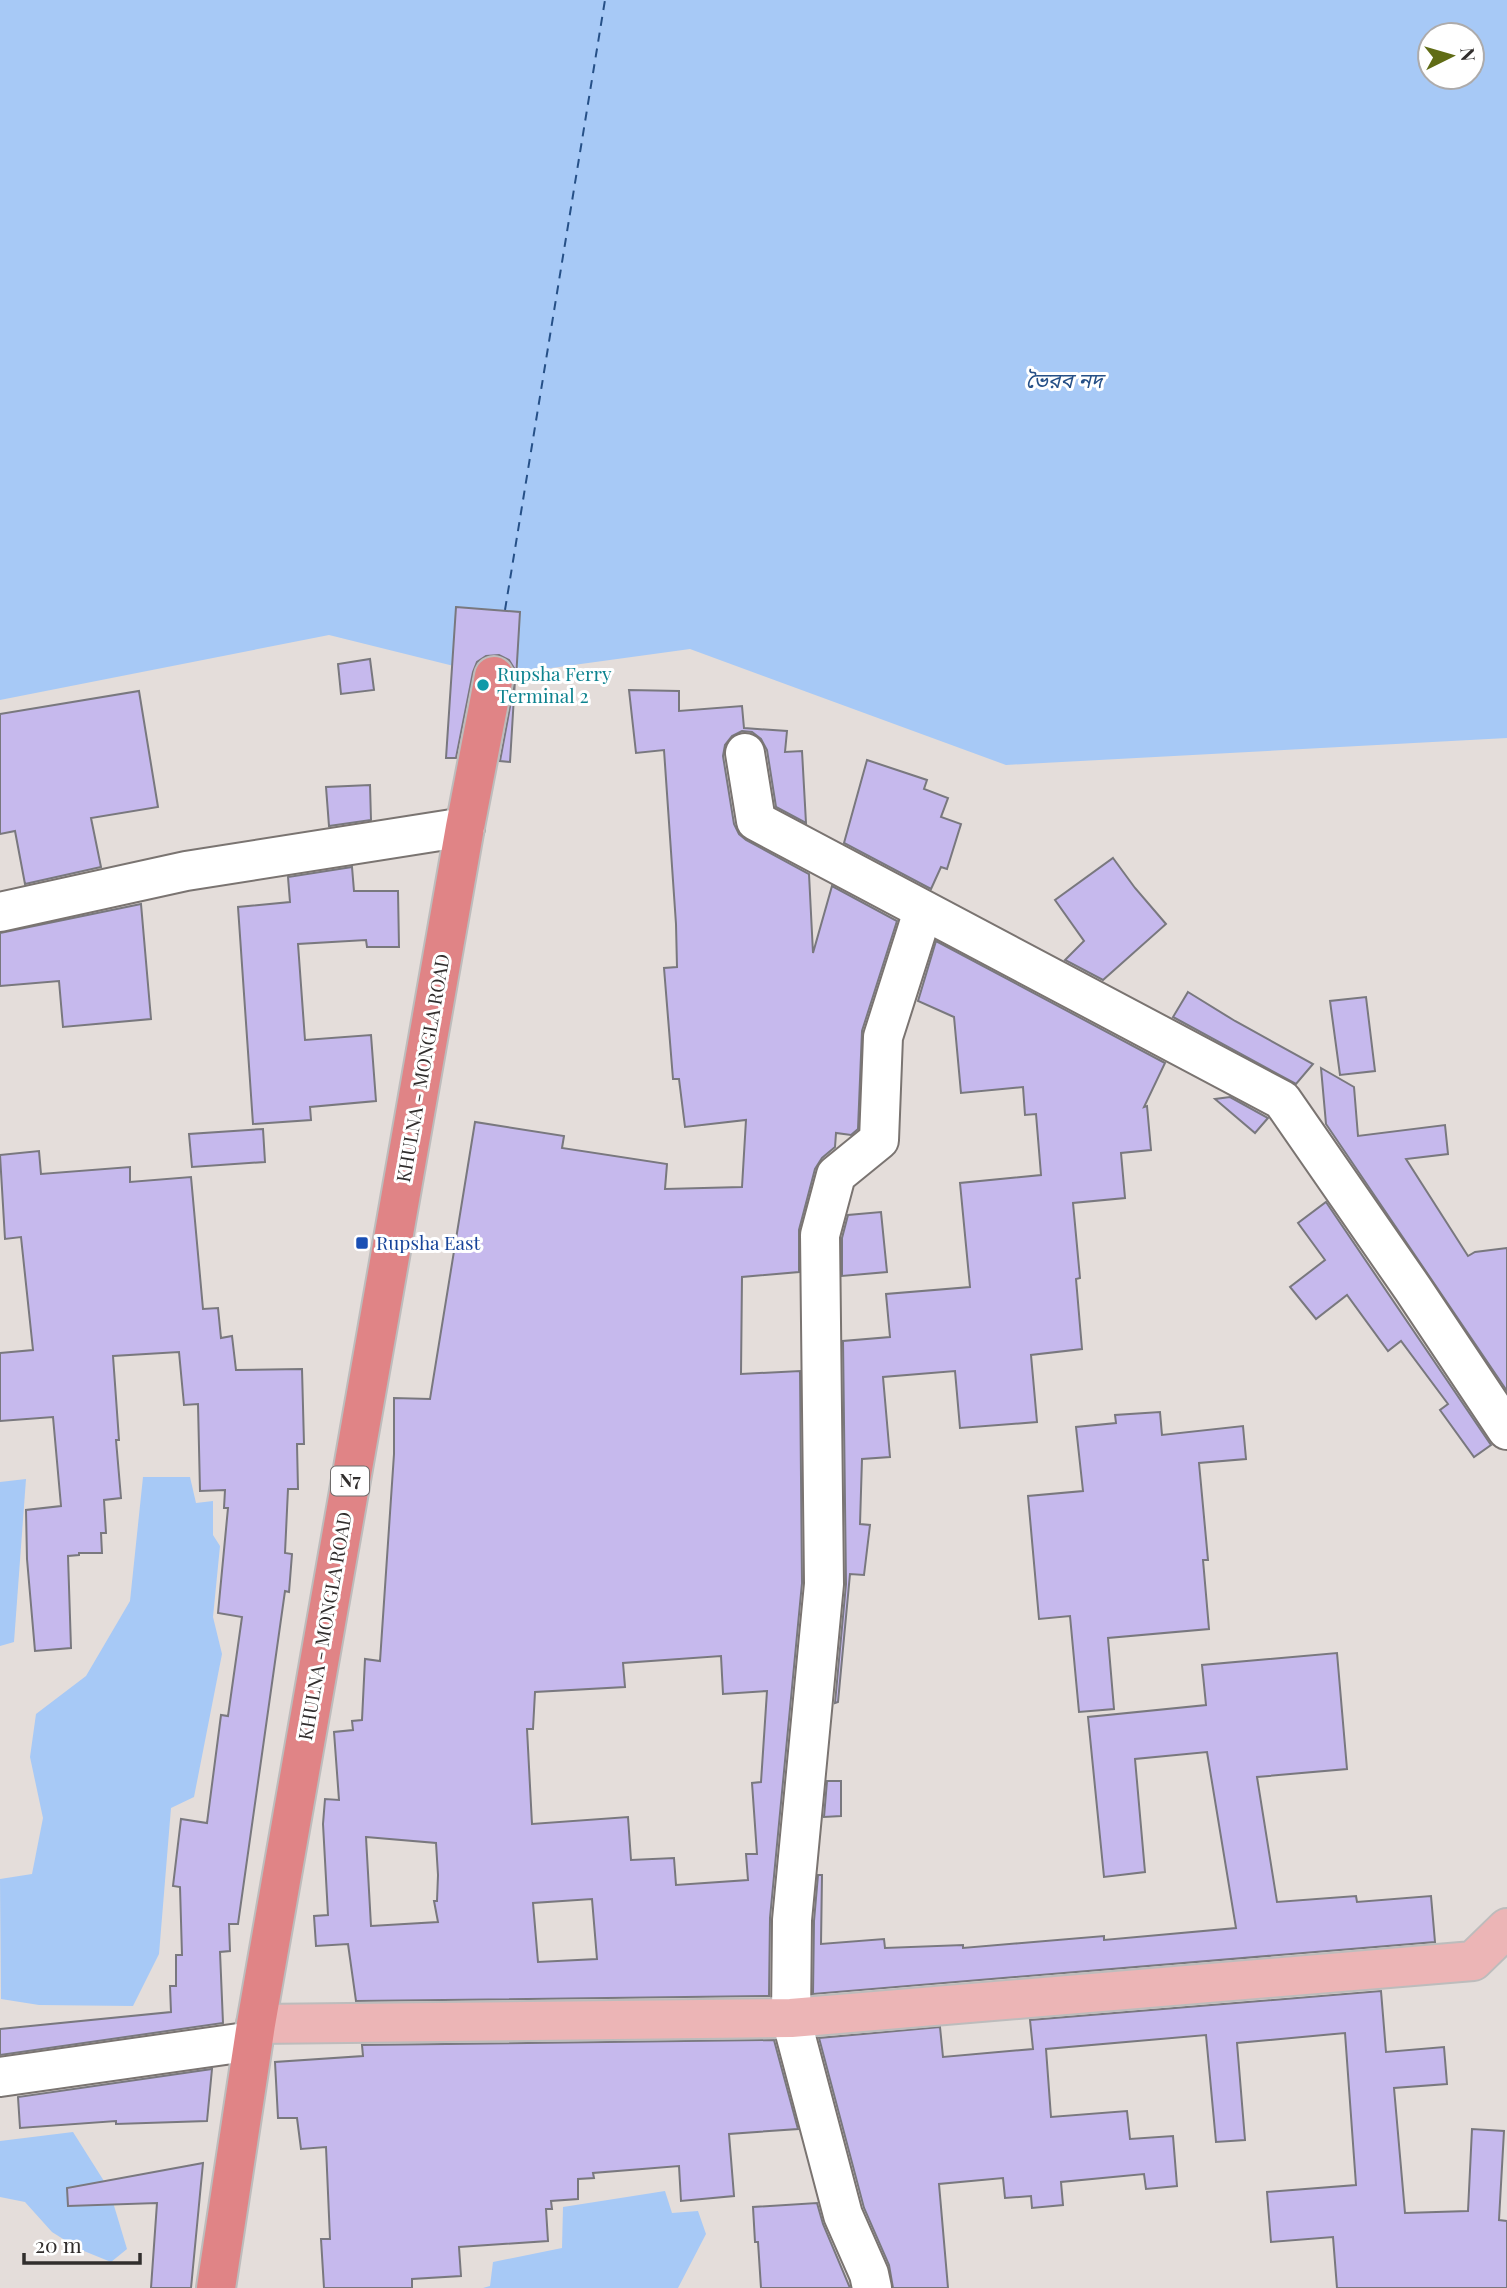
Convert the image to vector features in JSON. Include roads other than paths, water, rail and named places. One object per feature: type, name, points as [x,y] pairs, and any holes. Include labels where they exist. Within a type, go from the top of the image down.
[{"type":"highway","name":"KHULNA - MONGLA ROAD","points":[[216,2288],[254,2033],[465,827],[494,676]]},
{"type":"main road","points":[[254,2033],[791,2018],[1473,1961],[1507,1928]]},
{"type":"street","points":[[745,754],[756,821],[1282,1100],[1507,1430]]},
{"type":"street","points":[[0,912],[186,871],[465,827]]},
{"type":"street","points":[[872,2288],[869,2273],[843,2215],[791,2018],[792,1920],[824,1584],[820,1235],[836,1175],[879,1140],[883,1037],[923,911]]},
{"type":"street","points":[[0,2077],[254,2033]]},
{"type":"water","name":"ভৈরব নদ","points":[[0,0],[1507,0],[1507,738],[1006,765],[690,649],[494,676],[329,635],[0,700]]},
{"type":"water","points":[[143,1477],[190,1477],[196,1503],[213,1501],[213,1535],[220,1546],[213,1617],[222,1654],[194,1797],[171,1808],[159,1954],[133,2006],[39,2005],[1,1999],[0,1879],[32,1874],[43,1818],[30,1757],[36,1714],[86,1676],[130,1601]]},
{"type":"water","points":[[26,1479],[14,1642],[0,1646],[0,1482]]},
{"type":"water","points":[[73,2132],[109,2189],[127,2249],[111,2262],[79,2249],[52,2232],[25,2202],[0,2197],[0,2141]]},
{"type":"water","points":[[665,2191],[672,2213],[698,2211],[706,2234],[678,2288],[483,2288],[490,2286],[493,2262],[562,2248],[563,2207]]},
{"type":"place","name":"Rupsha Ferry Terminal 2","points":[[483,685]]},
{"type":"place","name":"Rupsha East","points":[[362,1243]]}]
